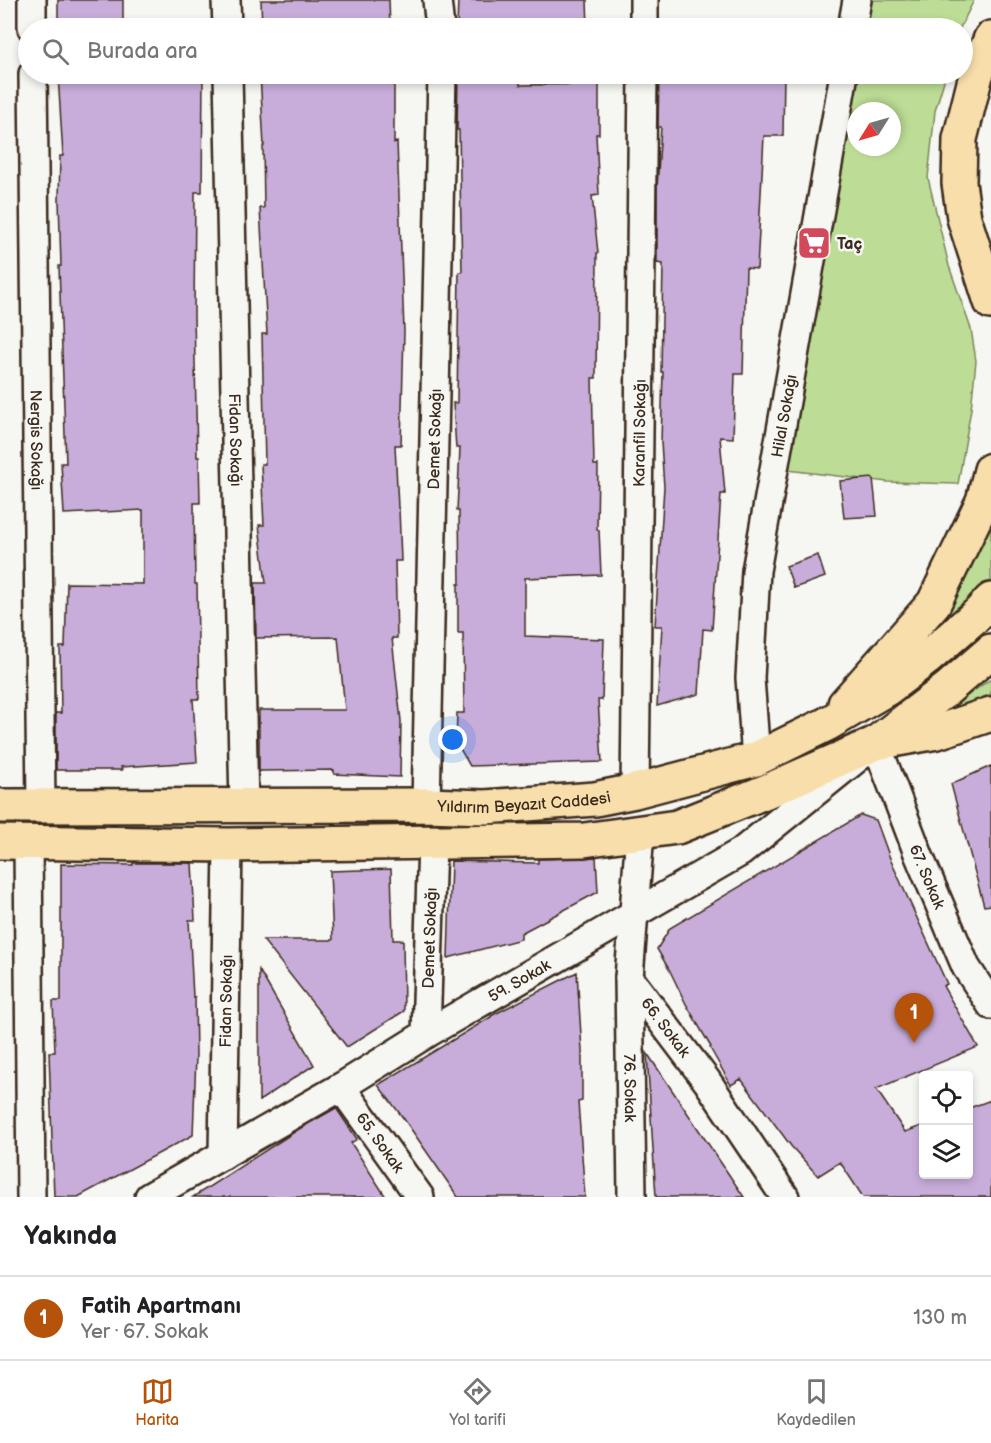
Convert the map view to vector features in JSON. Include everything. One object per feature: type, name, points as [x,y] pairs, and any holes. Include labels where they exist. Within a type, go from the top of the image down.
[{"type":"main road","points":[[991,39],[976,75],[960,139],[959,183],[964,218],[991,302]]},
{"type":"main road","points":[[827,724],[934,603],[983,501],[991,470]]},
{"type":"main road","name":"Yıldırım Beyazıt Caddesi","points":[[0,806],[426,805],[484,807],[595,799],[635,791],[756,759],[827,724],[888,688],[926,659],[991,600]]},
{"type":"main road","points":[[14,842],[228,845],[584,840],[677,827],[767,791],[876,743],[947,689],[991,651]]},
{"type":"main road","points":[[876,743],[937,732],[991,714]]},
{"type":"street","points":[[32,0],[32,18]]},
{"type":"street","points":[[226,0],[227,18]]},
{"type":"street","points":[[437,0],[439,18]]},
{"type":"street","points":[[644,0],[644,18]]},
{"type":"street","points":[[854,18],[857,0]]},
{"type":"street","name":"Nergis Sokağı","points":[[33,84],[41,806]]},
{"type":"street","name":"Fidan Sokağı","points":[[228,84],[244,807]]},
{"type":"street","name":"Demet Sokağı","points":[[426,805],[442,84]]},
{"type":"street","name":"Karanfil Sokağı","points":[[635,791],[643,84]]},
{"type":"street","name":"Hilal Sokağı","points":[[756,759],[750,678],[756,571],[842,84]]},
{"type":"street","name":"59. Sokak","points":[[149,1197],[741,852],[876,743]]},
{"type":"street","name":"67. Sokak","points":[[876,743],[919,856],[966,967],[991,1005]]},
{"type":"street","points":[[629,978],[640,832]]},
{"type":"street","points":[[14,842],[31,1197]]},
{"type":"street","name":"Demet Sokağı","points":[[426,1034],[432,842]]},
{"type":"street","name":"Fidan Sokağı","points":[[223,1155],[228,845]]},
{"type":"street","name":"76. Sokak","points":[[629,978],[632,1197]]},
{"type":"street","name":"66. Sokak","points":[[629,978],[707,1081],[785,1197]]},
{"type":"street","name":"65. Sokak","points":[[341,1087],[420,1197]]},
{"type":"green space","points":[[869,0],[974,0],[965,18],[866,18]]},
{"type":"green space","points":[[854,84],[943,84],[935,111],[928,178],[949,266],[971,329],[976,361],[971,409],[958,484],[888,482],[788,470],[818,282],[847,123],[847,156],[901,156],[901,102],[851,102]]},
{"type":"green space","points":[[991,504],[991,582],[953,622],[943,614]]},
{"type":"green space","points":[[991,679],[991,694],[937,717]]},
{"type":"building","points":[[58,0],[123,0],[123,18],[58,18]]},
{"type":"building","points":[[261,0],[389,0],[390,18],[262,18]]},
{"type":"building","points":[[458,0],[587,0],[588,18],[457,18]]},
{"type":"building","points":[[59,84],[203,84],[202,192],[195,192],[194,315],[200,503],[194,503],[199,699],[193,699],[197,762],[121,767],[122,770],[56,770],[56,713],[61,713],[60,647],[65,647],[67,583],[143,584],[143,510],[64,514],[61,463],[66,463],[59,266],[61,266],[60,156],[63,156]]},
{"type":"building","points":[[261,84],[394,84],[394,143],[397,142],[404,331],[401,445],[395,445],[401,561],[395,561],[397,638],[392,638],[401,721],[400,777],[334,774],[334,770],[259,771],[259,710],[345,710],[338,637],[256,638],[255,583],[266,583],[259,525],[264,525],[261,464],[265,464],[262,334],[267,334],[260,208],[264,208]]},
{"type":"building","points":[[458,84],[599,84],[599,134],[596,134],[599,195],[592,196],[598,253],[596,378],[592,378],[594,465],[598,465],[597,530],[599,530],[601,575],[525,578],[525,636],[604,639],[602,700],[598,700],[602,762],[470,766],[456,742],[457,713],[464,713],[463,633],[458,633],[458,584],[460,584],[459,511],[457,511],[460,448],[456,448],[453,403],[457,403],[459,272],[462,272],[459,130],[457,130]]},
{"type":"building","points":[[659,84],[784,84],[783,136],[764,136],[757,269],[746,268],[743,374],[735,374],[733,438],[720,437],[725,494],[721,494],[712,630],[703,629],[699,694],[657,706],[662,626],[655,626],[664,487],[661,442],[663,264],[657,263],[657,188],[661,127],[658,127]]},
{"type":"building","points":[[873,478],[877,516],[844,518],[840,481]]},
{"type":"building","points":[[818,555],[825,577],[794,588],[786,566]]},
{"type":"building","points":[[991,766],[991,905],[984,906],[951,784]]},
{"type":"building","points":[[861,815],[876,820],[891,861],[947,984],[943,986],[978,1047],[876,1089],[905,1132],[919,1127],[919,1179],[973,1179],[973,1107],[991,1100],[991,1197],[863,1197],[840,1162],[818,1176],[791,1146],[741,1079],[731,1085],[657,949],[670,928]]},
{"type":"building","points":[[596,857],[598,892],[521,933],[521,939],[448,958],[451,861],[538,863],[538,859]]},
{"type":"building","points":[[133,863],[192,863],[195,920],[189,920],[193,997],[195,997],[196,1056],[193,1135],[78,1197],[54,1197],[49,1052],[55,1052],[53,1001],[61,1001],[61,864],[133,865]]},
{"type":"building","points":[[391,869],[393,940],[403,940],[404,1011],[347,1047],[263,940],[333,940],[330,871]]},
{"type":"building","points":[[259,970],[314,1065],[259,1101]]},
{"type":"building","points":[[577,972],[582,1051],[582,1101],[578,1102],[585,1197],[458,1197],[378,1085],[491,1016]]},
{"type":"building","points":[[647,1053],[744,1197],[656,1197]]},
{"type":"building","points":[[336,1108],[357,1139],[351,1143],[386,1197],[193,1197],[299,1129]]},
{"type":"place","name":"Taç","points":[[814,243]]},
{"type":"place","name":"Fatih Apartmanı","points":[[914,1043]]}]
